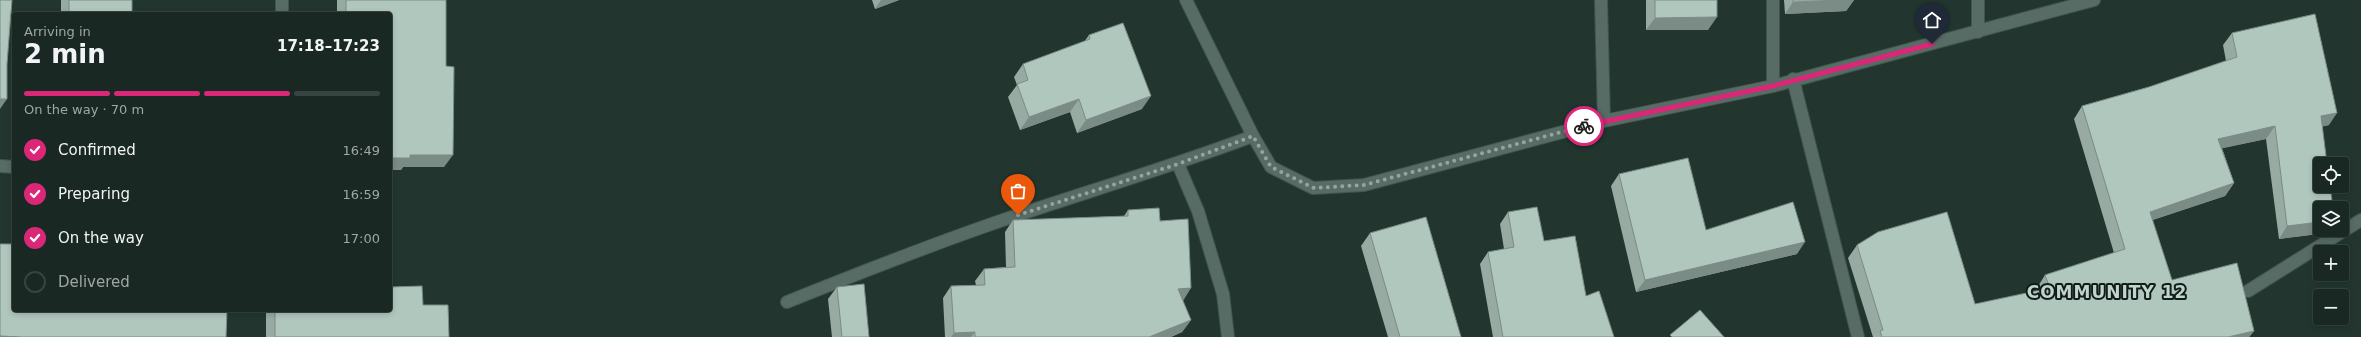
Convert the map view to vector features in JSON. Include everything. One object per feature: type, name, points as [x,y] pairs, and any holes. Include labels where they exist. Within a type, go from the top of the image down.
[{"type":"street","points":[[282,0],[282,12]]},
{"type":"street","points":[[1186,0],[1253,136],[1271,167],[1314,188],[1364,185],[1604,121],[1773,86],[1793,79],[1978,32],[2094,0]]},
{"type":"street","points":[[1601,0],[1604,121]]},
{"type":"street","points":[[1773,0],[1773,86]]},
{"type":"street","points":[[1978,0],[1978,32]]},
{"type":"street","points":[[1793,79],[1858,337]]},
{"type":"street","points":[[787,302],[902,256],[989,225],[1178,164],[1253,136]]},
{"type":"street","points":[[1178,164],[1198,211],[1223,294],[1228,337]]},
{"type":"street","points":[[0,166],[12,167]]},
{"type":"street","points":[[2248,291],[2361,220]]},
{"type":"building","points":[[0,0],[12,0],[7,64],[7,99],[0,99]]},
{"type":"building","points":[[69,0],[132,0],[132,12],[69,12]]},
{"type":"building","points":[[346,0],[446,0],[446,66],[454,67],[453,155],[410,155],[410,158],[392,158],[392,12],[346,12]]},
{"type":"building","points":[[1655,0],[1717,0],[1717,17],[1655,18]]},
{"type":"building","points":[[1793,0],[1841,0],[1793,2]]},
{"type":"building","points":[[2315,14],[2337,113],[2321,116],[2326,157],[2313,157],[2313,193],[2331,193],[2332,201],[2313,201],[2313,223],[2287,226],[2275,126],[2218,139],[2234,183],[2150,212],[2172,280],[2237,263],[2254,331],[2228,337],[1882,337],[1880,331],[1883,330],[1857,245],[1878,232],[1947,212],[1975,304],[2050,288],[2045,275],[2125,249],[2082,106],[2149,87],[2237,57],[2232,33]]},
{"type":"building","points":[[1123,23],[1151,96],[1086,120],[1079,99],[1029,117],[1017,84],[1028,80],[1023,64],[1090,39],[1089,35]]},
{"type":"building","points":[[1688,158],[1706,230],[1793,202],[1805,242],[1645,280],[1619,174]]},
{"type":"building","points":[[1537,207],[1544,241],[1575,236],[1586,296],[1599,291],[1614,337],[1503,337],[1488,252],[1514,247],[1508,212]]},
{"type":"building","points":[[1159,208],[1160,221],[1188,219],[1191,288],[1178,289],[1191,320],[1149,337],[975,337],[975,332],[954,333],[951,286],[985,285],[984,269],[1015,267],[1013,220],[1128,216],[1128,210]]},
{"type":"building","points":[[1426,217],[1461,337],[1400,337],[1370,233]]},
{"type":"building","points":[[0,244],[12,244],[12,312],[227,312],[226,337],[0,336]]},
{"type":"building","points":[[864,284],[869,337],[842,337],[837,287]]},
{"type":"building","points":[[422,286],[423,305],[448,305],[449,337],[275,337],[275,312],[392,312],[392,287]]},
{"type":"building","points":[[1700,310],[1724,337],[1672,337],[1670,335]]},
{"type":"way so far","points":[[1018,215],[1178,164],[1253,136],[1271,167],[1314,188],[1364,185],[1584,126]]},
{"type":"district","name":"COMMUNITY 12","points":[[2107,292]]},
{"type":"route","points":[[1584,126],[1773,86],[1793,79],[1932,44]]}]
